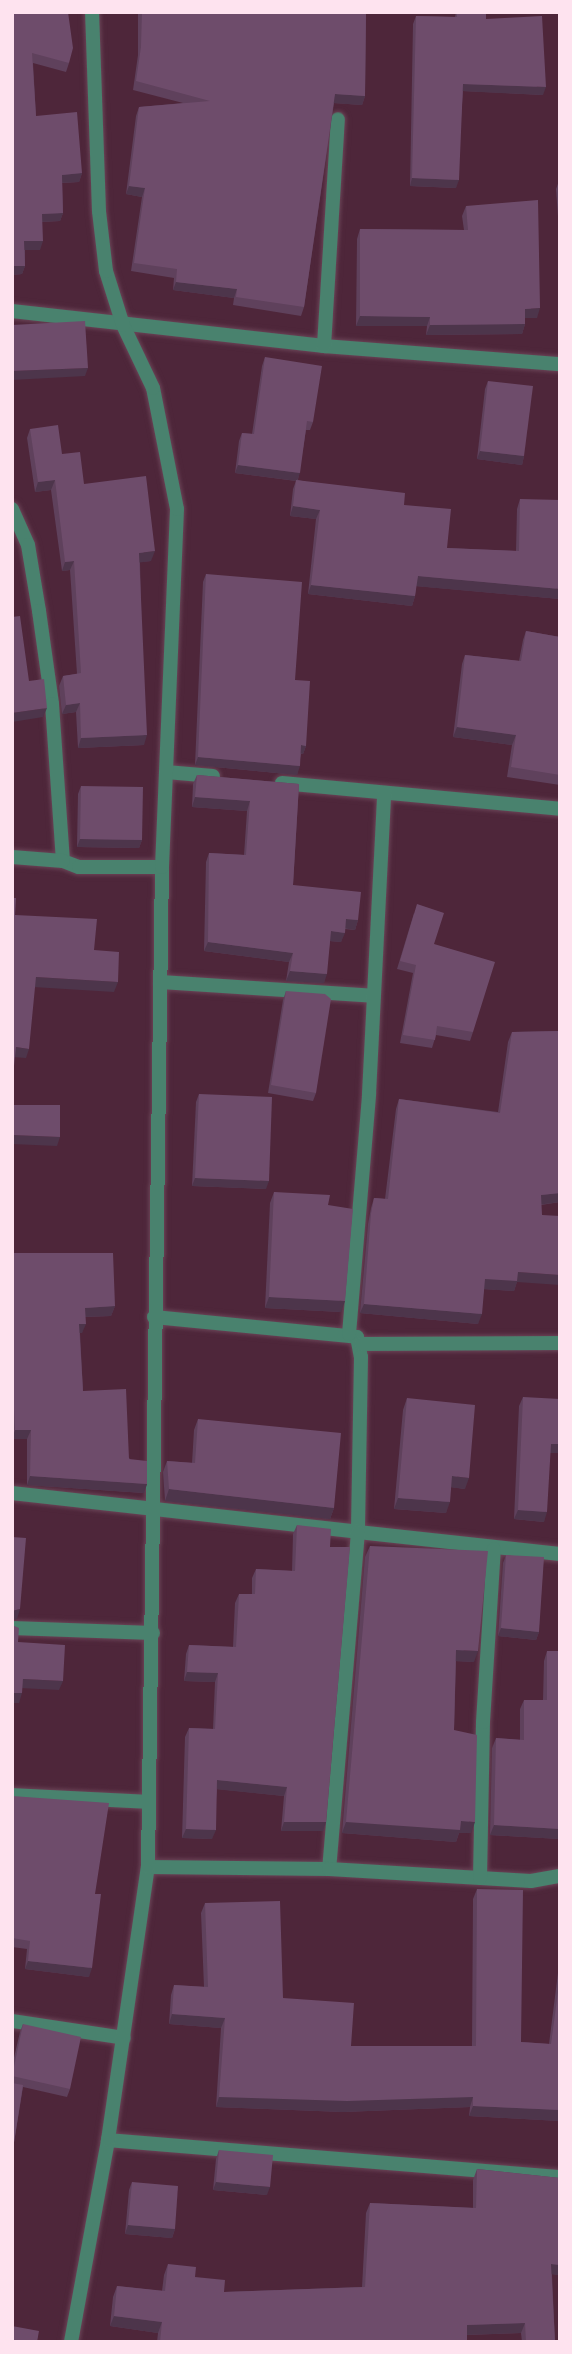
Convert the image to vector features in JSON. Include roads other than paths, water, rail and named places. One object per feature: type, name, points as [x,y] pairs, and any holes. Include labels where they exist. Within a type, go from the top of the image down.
[{"type":"street","points":[[71,2342],[108,2140],[148,1867],[162,867],[177,509],[153,388],[123,325],[106,271],[99,211],[92,12]]},
{"type":"street","points":[[324,346],[338,119]]},
{"type":"street","points":[[12,311],[324,346],[560,364]]},
{"type":"street","points":[[12,509],[28,545],[44,651],[63,861]]},
{"type":"street","points":[[166,772],[234,778]]},
{"type":"street","points":[[261,781],[560,809]]},
{"type":"street","points":[[349,1334],[374,996],[384,793]]},
{"type":"street","points":[[12,857],[63,861],[79,867],[162,867]]},
{"type":"street","points":[[160,982],[374,996]]},
{"type":"street","points":[[154,1317],[349,1334],[361,1344],[560,1343]]},
{"type":"street","points":[[329,1870],[358,1532],[361,1344]]},
{"type":"street","points":[[12,1493],[494,1549],[560,1554]]},
{"type":"street","points":[[480,1878],[483,1722],[494,1549]]},
{"type":"street","points":[[12,1628],[153,1633]]},
{"type":"street","points":[[12,1795],[149,1802]]},
{"type":"street","points":[[148,1867],[329,1870],[531,1881],[560,1876]]},
{"type":"street","points":[[12,2021],[124,2038]]},
{"type":"street","points":[[108,2140],[560,2177]]}]
